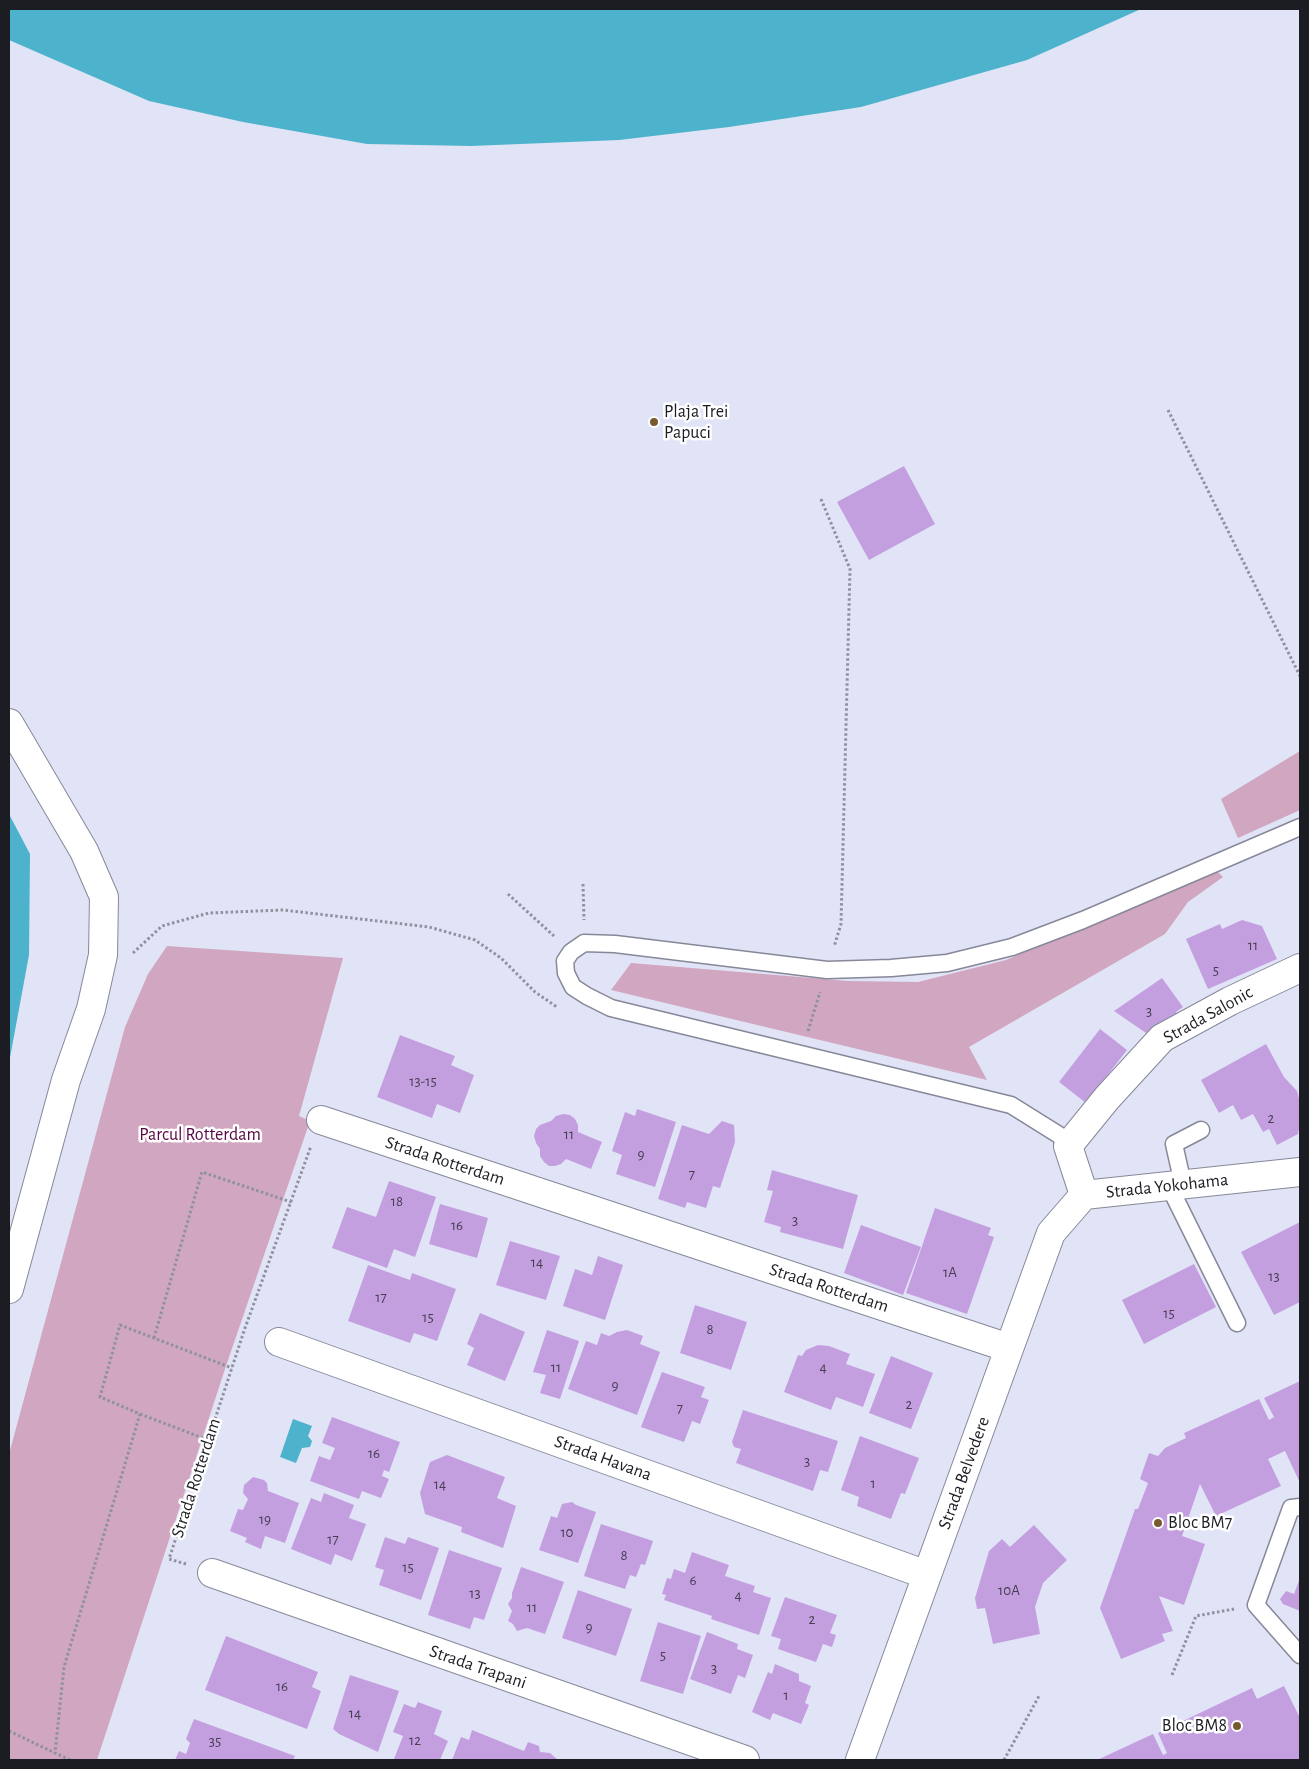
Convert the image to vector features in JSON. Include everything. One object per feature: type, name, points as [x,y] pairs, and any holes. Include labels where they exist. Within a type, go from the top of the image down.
[{"type":"street","points":[[9,723],[84,852],[104,897],[103,955],[91,1009],[66,1080],[9,1288]]},
{"type":"street","name":"Strada Salonic","points":[[1068,1146],[1107,1098],[1162,1038],[1230,1001],[1300,968]]},
{"type":"street","name":"Strada Rotterdam","points":[[321,1120],[1010,1348]]},
{"type":"street","name":"Strada Yokohama","points":[[1068,1146],[1084,1195],[1300,1172]]},
{"type":"street","name":"Strada Belvedere","points":[[860,1760],[1051,1233],[1084,1195]]},
{"type":"street","name":"Strada Havana","points":[[279,1342],[927,1574]]},
{"type":"street","name":"Strada Trapani","points":[[212,1573],[745,1760]]},
{"type":"lane","points":[[1068,1146],[1059,1135],[1011,1105],[611,1008],[586,996],[574,987],[566,973],[565,961],[578,947],[615,944],[827,970],[891,968],[947,963],[1012,948],[1083,920],[1300,827]]},
{"type":"lane","points":[[1201,1130],[1174,1144],[1176,1185],[1237,1323]]},
{"type":"lane","points":[[1300,1507],[1291,1508],[1256,1605],[1300,1655]]},
{"type":"path","points":[[1168,410],[1300,676]]},
{"type":"path","points":[[821,499],[850,569],[841,924]]},
{"type":"path","points":[[578,947],[583,884]]},
{"type":"path","points":[[508,894],[578,947]]},
{"type":"path","points":[[131,955],[162,926],[209,913],[282,910],[429,927],[475,940],[501,958],[535,992],[561,1009],[586,996]]},
{"type":"path","points":[[801,1053],[827,970]]},
{"type":"path","name":"Strada Rotterdam","points":[[169,1559],[232,1368],[321,1120]]},
{"type":"path","points":[[154,1338],[202,1172],[291,1202]]},
{"type":"path","points":[[208,1440],[100,1397],[120,1326],[232,1368]]},
{"type":"path","points":[[55,1752],[64,1668],[140,1414]]},
{"type":"path","points":[[1172,1675],[1196,1616],[1256,1605]]},
{"type":"path","points":[[1004,1760],[1039,1696]]},
{"type":"path","points":[[9,1731],[70,1760]]},
{"type":"green space","points":[[1300,751],[1300,810],[1238,838],[1221,799]]},
{"type":"green space","points":[[1216,870],[1223,877],[1188,902],[1165,934],[969,1047],[987,1080],[611,990],[631,963],[848,981],[918,982],[1006,960]]},
{"type":"green space","name":"Parcul Rotterdam","points":[[167,946],[343,958],[299,1116],[310,1121],[226,1366],[97,1760],[9,1760],[9,1454],[125,1027],[148,974]]},
{"type":"water","points":[[9,9],[1141,9],[1027,60],[861,107],[729,127],[619,140],[471,146],[367,144],[243,122],[149,101],[9,40]]},
{"type":"water","points":[[9,814],[30,854],[29,955],[9,1063]]},
{"type":"water","points":[[293,1419],[312,1426],[308,1436],[312,1441],[310,1447],[302,1448],[296,1463],[280,1457]]},
{"type":"building","points":[[904,466],[935,524],[869,560],[837,502]]},
{"type":"building","points":[[1242,920],[1262,926],[1277,959],[1208,989],[1186,939],[1220,924],[1222,929]]},
{"type":"building","points":[[1162,978],[1183,1007],[1176,1012],[1181,1019],[1151,1041],[1146,1033],[1114,1011]]},
{"type":"building","points":[[1100,1029],[1127,1050],[1086,1103],[1059,1082]]},
{"type":"building","points":[[400,1035],[455,1056],[451,1065],[474,1075],[460,1113],[437,1104],[432,1118],[377,1097]]},
{"type":"building","points":[[1266,1044],[1284,1077],[1297,1091],[1300,1102],[1298,1134],[1277,1145],[1269,1129],[1263,1132],[1253,1114],[1241,1120],[1233,1105],[1219,1113],[1201,1080]]},
{"type":"building","points":[[637,1109],[676,1122],[655,1187],[616,1174],[622,1155],[612,1151],[625,1112],[635,1116]]},
{"type":"building","points":[[570,1115],[575,1119],[578,1125],[578,1132],[602,1142],[591,1169],[566,1159],[561,1164],[549,1166],[540,1156],[540,1149],[534,1136],[536,1129],[556,1116]]},
{"type":"building","points":[[722,1121],[734,1125],[735,1142],[720,1188],[713,1186],[706,1208],[687,1202],[685,1208],[658,1199],[682,1125],[709,1134]]},
{"type":"building","points":[[772,1170],[858,1195],[843,1249],[780,1232],[781,1227],[764,1222],[773,1191],[767,1190]]},
{"type":"building","points":[[389,1181],[436,1197],[415,1257],[394,1249],[387,1268],[332,1248],[347,1207],[376,1217]]},
{"type":"building","points":[[440,1204],[488,1218],[477,1258],[429,1244]]},
{"type":"building","points":[[935,1208],[991,1228],[988,1235],[994,1237],[967,1314],[906,1293]]},
{"type":"building","points":[[1300,1222],[1300,1302],[1274,1315],[1241,1252]]},
{"type":"building","points":[[861,1225],[921,1247],[903,1295],[844,1273]]},
{"type":"building","points":[[510,1241],[560,1256],[546,1300],[496,1285]]},
{"type":"building","points":[[598,1256],[623,1265],[605,1320],[563,1306],[575,1269],[592,1275]]},
{"type":"building","points":[[1194,1264],[1216,1307],[1144,1344],[1122,1300]]},
{"type":"building","points":[[368,1265],[410,1280],[412,1273],[456,1289],[437,1341],[414,1333],[410,1343],[348,1321]]},
{"type":"building","points":[[695,1305],[747,1322],[731,1370],[680,1353]]},
{"type":"building","points":[[480,1313],[525,1332],[505,1381],[467,1365],[474,1348],[467,1344]]},
{"type":"building","points":[[547,1330],[579,1341],[560,1399],[540,1393],[546,1375],[533,1372]]},
{"type":"building","points":[[627,1330],[643,1336],[640,1344],[660,1352],[637,1415],[568,1389],[586,1341],[597,1345],[601,1333],[609,1336]]},
{"type":"building","points":[[818,1345],[829,1346],[850,1354],[846,1364],[875,1374],[863,1407],[836,1397],[831,1410],[784,1392],[798,1355],[802,1356],[806,1350]]},
{"type":"building","points":[[891,1356],[933,1373],[911,1429],[869,1413]]},
{"type":"building","points":[[662,1372],[705,1387],[701,1397],[709,1400],[700,1424],[692,1421],[684,1442],[641,1427]]},
{"type":"building","name":"Bloc BM7","points":[[1300,1381],[1300,1483],[1285,1451],[1268,1459],[1281,1486],[1216,1516],[1200,1484],[1182,1536],[1205,1544],[1184,1605],[1159,1596],[1173,1631],[1162,1634],[1165,1641],[1121,1659],[1100,1608],[1135,1509],[1138,1509],[1148,1483],[1140,1479],[1149,1453],[1158,1456],[1165,1448],[1186,1438],[1184,1433],[1259,1399],[1269,1420],[1274,1417],[1264,1398]]},
{"type":"building","points":[[743,1410],[838,1441],[828,1472],[820,1470],[813,1491],[736,1463],[741,1449],[734,1447],[732,1442]]},
{"type":"building","points":[[332,1417],[400,1442],[389,1472],[384,1470],[382,1476],[389,1479],[381,1498],[362,1491],[359,1499],[310,1481],[319,1456],[330,1460],[335,1448],[322,1443]]},
{"type":"building","points":[[860,1436],[919,1458],[905,1494],[901,1493],[891,1519],[857,1506],[859,1497],[841,1490]]},
{"type":"building","points":[[447,1455],[505,1477],[497,1498],[516,1506],[503,1548],[461,1532],[462,1527],[425,1514],[420,1493],[430,1462]]},
{"type":"building","points":[[253,1477],[264,1480],[267,1483],[268,1491],[299,1503],[285,1543],[265,1536],[261,1549],[245,1542],[247,1538],[230,1531],[238,1509],[243,1510],[248,1499],[243,1493],[244,1485]]},
{"type":"building","points":[[324,1493],[354,1505],[349,1518],[366,1524],[352,1561],[335,1554],[331,1565],[291,1549],[311,1498],[321,1502]]},
{"type":"building","points":[[572,1502],[596,1512],[578,1563],[539,1550],[551,1516],[557,1518],[562,1504]]},
{"type":"building","points":[[601,1524],[653,1541],[645,1565],[641,1564],[636,1577],[630,1575],[625,1589],[584,1576]]},
{"type":"building","points":[[1034,1525],[1067,1560],[1043,1583],[1035,1607],[1040,1634],[993,1644],[985,1608],[977,1609],[975,1598],[989,1551],[1002,1539],[1010,1547]]},
{"type":"building","points":[[385,1537],[405,1544],[408,1537],[439,1548],[421,1600],[379,1585],[384,1570],[375,1567]]},
{"type":"building","points":[[449,1550],[502,1568],[484,1620],[474,1617],[470,1629],[428,1615]]},
{"type":"building","points":[[692,1552],[729,1565],[725,1576],[755,1586],[753,1592],[771,1598],[759,1635],[711,1619],[712,1616],[664,1600],[666,1595],[662,1594],[667,1578],[671,1579],[674,1569],[685,1573]]},
{"type":"building","points":[[521,1567],[564,1582],[545,1634],[527,1628],[517,1631],[513,1624],[508,1621],[512,1611],[508,1604],[512,1598]]},
{"type":"building","points":[[1300,1578],[1300,1611],[1283,1604],[1280,1599],[1286,1591],[1294,1594]]},
{"type":"building","points":[[578,1590],[632,1609],[616,1656],[562,1638]]},
{"type":"building","points":[[785,1597],[837,1615],[830,1633],[836,1635],[832,1647],[823,1644],[816,1662],[778,1649],[781,1639],[771,1636]]},
{"type":"building","points":[[658,1622],[701,1636],[683,1694],[640,1681]]},
{"type":"building","points":[[707,1632],[738,1644],[737,1649],[753,1655],[745,1678],[738,1675],[731,1694],[690,1679]]},
{"type":"building","points":[[226,1636],[318,1672],[312,1687],[321,1691],[307,1729],[205,1690]]},
{"type":"building","points":[[775,1664],[799,1674],[799,1681],[811,1686],[805,1703],[809,1705],[801,1724],[773,1713],[770,1720],[752,1712],[768,1672],[772,1674]]},
{"type":"building","points":[[350,1675],[399,1691],[378,1752],[339,1734],[333,1729]]},
{"type":"building","name":"Bloc BM8","points":[[1284,1686],[1300,1718],[1300,1760],[1097,1760],[1153,1734],[1163,1755],[1167,1753],[1158,1733],[1252,1688],[1257,1699]]},
{"type":"building","points":[[418,1702],[442,1711],[434,1734],[448,1741],[440,1760],[394,1759],[403,1736],[393,1732],[404,1704],[415,1708]]},
{"type":"building","points":[[194,1719],[295,1756],[293,1760],[175,1760],[179,1751],[186,1754],[190,1743],[186,1739]]},
{"type":"building","points":[[472,1730],[524,1751],[528,1742],[539,1746],[540,1752],[550,1753],[558,1760],[452,1760],[461,1737],[469,1740]]},
{"type":"place","name":"Plaja Trei Papuci","points":[[654,422]]},
{"type":"place","name":"Bloc BM7","points":[[1158,1523]]},
{"type":"place","name":"Bloc BM8","points":[[1237,1726]]}]
